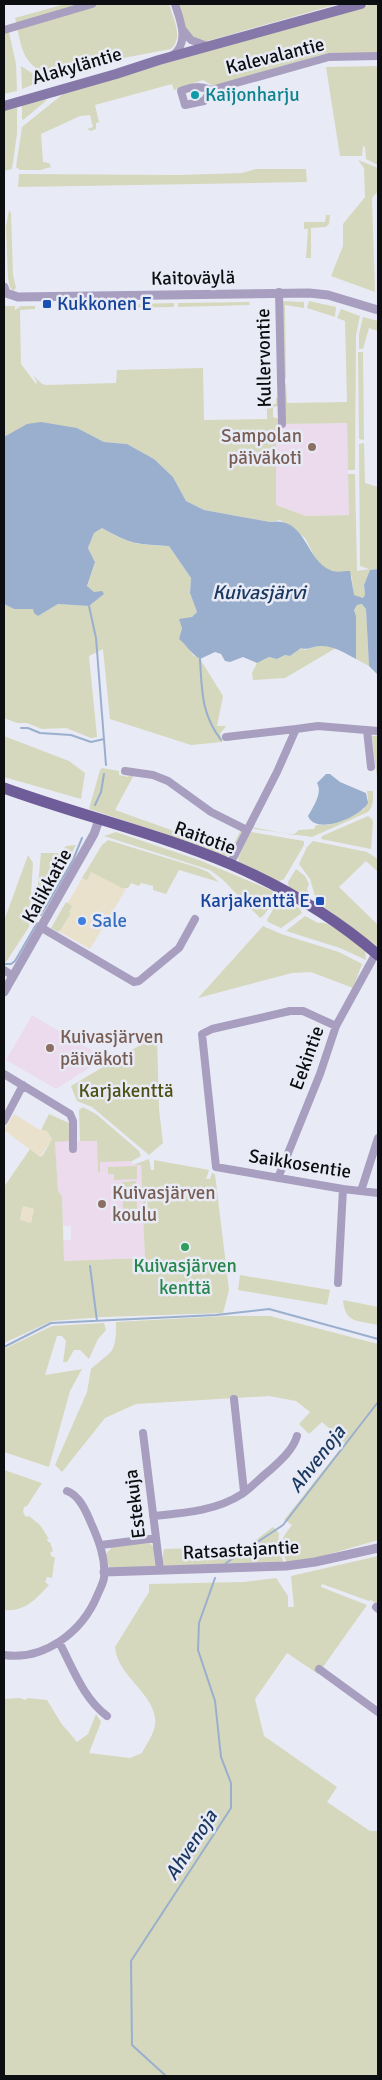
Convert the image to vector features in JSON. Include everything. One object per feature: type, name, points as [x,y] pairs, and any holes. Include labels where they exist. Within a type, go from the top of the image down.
[{"type":"main road","name":"Alakyläntie","points":[[4,106],[159,60],[361,4]]},
{"type":"main road","name":"Alakyläntie","points":[[4,99],[114,68],[159,60]]},
{"type":"main road","name":"Raitotie","points":[[4,788],[197,851],[230,864],[313,907],[377,954]]},
{"type":"street","points":[[4,30],[69,8],[92,4]]},
{"type":"street","points":[[175,4],[183,30],[194,42],[209,46]]},
{"type":"street","points":[[170,57],[180,48],[183,30]]},
{"type":"street","name":"Kalevalantie","points":[[211,90],[328,57],[378,56]]},
{"type":"street","name":"Kaitoväylä","points":[[4,291],[10,296],[309,292],[328,295],[378,310]]},
{"type":"street","name":"Kullervontie","points":[[278,292],[282,424]]},
{"type":"street","points":[[226,737],[318,726],[378,731]]},
{"type":"street","points":[[230,864],[277,772],[296,729]]},
{"type":"street","points":[[367,730],[371,767]]},
{"type":"street","points":[[125,770],[153,775],[168,781],[210,812],[247,830]]},
{"type":"street","name":"Kalikkatie","points":[[4,992],[94,834],[99,820]]},
{"type":"street","points":[[42,928],[134,982],[139,981],[179,948],[195,919]]},
{"type":"street","name":"Eekintie","points":[[278,1178],[320,1074],[336,1026],[377,954]]},
{"type":"street","points":[[4,970],[13,976]]},
{"type":"street","name":"Saikkosentie","points":[[336,1026],[303,1011],[290,1012],[212,1029],[202,1034],[216,1167],[342,1189],[378,1193]]},
{"type":"street","points":[[4,1074],[70,1114],[73,1121],[73,1149]]},
{"type":"street","points":[[4,1121],[23,1085]]},
{"type":"street","points":[[361,1191],[378,1138]]},
{"type":"street","points":[[338,1283],[342,1189]]},
{"type":"street","points":[[234,1399],[244,1492]]},
{"type":"street","name":"Estekuja","points":[[143,1434],[160,1570]]},
{"type":"street","points":[[153,1516],[210,1508],[231,1500],[244,1492],[280,1461],[295,1444],[297,1436]]},
{"type":"street","points":[[4,1655],[20,1655],[40,1650],[59,1642],[78,1627],[92,1608],[104,1580],[101,1545],[88,1516],[74,1494],[67,1491]]},
{"type":"street","points":[[101,1545],[156,1538]]},
{"type":"street","name":"Ratsastajantie","points":[[104,1572],[286,1566],[315,1562],[378,1548]]},
{"type":"street","points":[[59,1642],[83,1690],[96,1707],[107,1716]]},
{"type":"street","points":[[319,1669],[378,1712]]},
{"type":"shaded area","name":"Sampolan päiväkoti","points":[[347,423],[349,515],[306,516],[276,505],[276,424]]},
{"type":"shaded area","points":[[87,870],[126,889],[90,949],[53,928]]},
{"type":"shaded area","name":"Kuivasjärven päiväkoti","points":[[32,1015],[105,1058],[56,1089],[6,1060]]},
{"type":"shaded area","points":[[14,1114],[40,1130],[47,1131],[51,1135],[52,1139],[40,1157],[4,1130]]},
{"type":"shaded area","name":"Kuivasjärven koulu","points":[[121,1140],[131,1148],[132,1164],[141,1165],[145,1258],[64,1261],[63,1240],[71,1240],[71,1226],[63,1226],[62,1196],[58,1192],[55,1141]]},
{"type":"shaded area","points":[[23,1206],[34,1209],[31,1223],[20,1221]]},
{"type":"green space","points":[[65,4],[169,4],[177,39],[171,49],[44,73],[30,63],[26,57],[20,43],[15,18]]},
{"type":"green space","points":[[179,4],[338,4],[204,42],[192,38],[185,27]]},
{"type":"green space","points":[[378,4],[378,53],[328,53],[213,86],[203,80],[174,90],[172,84],[95,105],[99,122],[96,123],[96,129],[91,131],[87,129],[93,127],[90,115],[80,116],[41,134],[43,162],[49,163],[51,167],[40,170],[20,170],[16,167],[22,127],[63,94],[74,89]]},
{"type":"green space","points":[[9,32],[16,64],[17,91],[4,94],[4,33]]},
{"type":"green space","points":[[21,66],[41,79],[42,81],[22,89]]},
{"type":"green space","points":[[378,66],[378,165],[366,159],[365,147],[363,146],[362,156],[340,156],[326,67]]},
{"type":"green space","points":[[47,100],[22,119],[22,105]]},
{"type":"green space","points":[[17,106],[17,134],[12,169],[4,171],[4,111]]},
{"type":"green space","points":[[358,160],[378,168],[378,191],[372,198],[375,292],[331,276],[343,246],[343,224],[365,197],[364,168]]},
{"type":"green space","points":[[256,169],[306,169],[307,182],[18,187],[19,174],[180,175],[242,173]]},
{"type":"green space","points":[[9,210],[11,213],[13,275],[16,288],[13,291],[8,279],[6,227]]},
{"type":"green space","points":[[326,215],[330,215],[329,224],[326,227],[311,228],[311,258],[306,258],[308,229],[304,229],[304,222],[325,222]]},
{"type":"green space","points":[[282,301],[304,302],[304,308],[285,305],[286,379],[283,376]]},
{"type":"green space","points":[[309,301],[336,307],[335,317],[307,308]]},
{"type":"green space","points":[[249,302],[250,305],[178,307],[178,303]]},
{"type":"green space","points":[[174,303],[174,307],[88,308],[88,305]]},
{"type":"green space","points":[[4,306],[15,306],[15,310],[21,306],[35,306],[35,309],[20,310],[21,364],[36,384],[37,382],[33,375],[42,384],[46,385],[116,383],[117,370],[203,368],[204,420],[267,419],[267,404],[276,404],[276,398],[278,398],[278,406],[273,407],[273,417],[279,419],[279,424],[276,425],[276,505],[306,516],[349,515],[348,474],[355,474],[357,571],[369,569],[360,566],[359,444],[364,443],[365,483],[378,487],[378,569],[370,570],[364,585],[365,595],[363,599],[353,595],[352,577],[332,572],[318,563],[305,538],[280,520],[270,522],[204,510],[186,501],[173,477],[154,459],[127,444],[104,442],[77,428],[4,437]]},
{"type":"green space","points":[[341,309],[360,316],[356,335],[355,470],[348,470],[347,423],[284,424],[284,386],[286,384],[287,403],[347,402],[345,321],[337,318]]},
{"type":"green space","points":[[363,317],[378,321],[378,331],[369,328],[363,349],[359,349],[359,334]]},
{"type":"green space","points":[[358,352],[363,352],[364,440],[359,439]]},
{"type":"green space","points":[[102,528],[134,543],[169,546],[191,578],[190,593],[197,612],[182,628],[179,639],[187,645],[193,655],[200,659],[223,696],[217,726],[226,726],[220,734],[222,742],[191,745],[110,719],[103,649],[89,656],[97,737],[91,738],[66,728],[42,729],[27,723],[17,723],[4,718],[4,604],[14,609],[33,609],[38,616],[58,604],[89,606],[104,594],[94,592],[87,587],[95,562],[88,548],[94,533]]},
{"type":"green space","points":[[363,604],[366,609],[369,666],[356,659],[356,616],[354,610],[357,605]]},
{"type":"green space","points":[[320,645],[336,648],[285,678],[253,680],[252,673],[257,663],[269,657],[277,659],[285,655],[290,656],[301,648],[305,650]]},
{"type":"green space","points":[[4,736],[69,761],[85,773],[81,799],[4,777]]},
{"type":"green space","points":[[372,736],[378,736],[378,786]]},
{"type":"green space","points":[[102,768],[119,771],[119,775],[128,777],[131,773],[135,773],[115,810],[230,851],[241,830],[242,833],[231,855],[226,857],[165,834],[89,809]]},
{"type":"green space","points":[[367,791],[373,791],[372,805],[368,812],[312,837],[294,834],[299,830],[314,829],[316,825],[329,825],[364,809],[368,799]]},
{"type":"green space","points":[[368,816],[373,822],[371,849],[321,839],[322,836]]},
{"type":"green space","points":[[251,827],[281,833],[254,829]]},
{"type":"green space","points":[[116,832],[199,860],[273,891],[270,906],[260,918],[222,879],[210,870],[104,836]]},
{"type":"green space","points":[[251,832],[304,841],[304,845],[284,879],[278,882],[239,862],[238,857]]},
{"type":"green space","points":[[108,840],[196,867],[208,872],[219,882],[179,870],[166,894],[153,890],[153,886],[141,883],[139,886],[131,883],[128,888],[122,888],[91,872],[87,880],[82,878],[102,845]]},
{"type":"green space","points":[[313,841],[367,852],[378,859],[378,872],[366,861],[339,887],[378,925],[378,947],[324,907],[326,904],[315,896],[310,879],[299,864],[307,847]]},
{"type":"green space","points":[[76,845],[39,913],[36,906],[41,853],[60,853],[66,846]]},
{"type":"green space","points":[[28,855],[33,863],[29,927],[6,962],[4,961],[4,921]]},
{"type":"green space","points":[[296,869],[305,876],[309,884],[307,889],[310,894],[289,888],[288,882]]},
{"type":"green space","points":[[284,897],[300,909],[302,913],[281,928],[267,920],[279,899]]},
{"type":"green space","points":[[66,902],[72,906],[69,912],[71,913],[58,932],[51,928]]},
{"type":"green space","points":[[305,916],[343,932],[365,950],[366,960],[340,948],[286,931]]},
{"type":"green space","points":[[263,926],[281,934],[339,952],[362,964],[353,988],[311,972],[292,973],[198,998]]},
{"type":"green space","name":"Karjakenttä","points":[[157,1035],[159,1109],[163,1143],[149,1155],[92,1107],[77,1101],[71,1086]]},
{"type":"green space","points":[[83,1107],[96,1114],[139,1151],[141,1156],[132,1161],[100,1162],[100,1172],[98,1172],[97,1141],[80,1141],[79,1110]]},
{"type":"green space","points":[[49,1114],[69,1123],[69,1141],[55,1142],[58,1191],[62,1196],[64,1261],[145,1258],[143,1214],[148,1218],[147,1191],[143,1211],[141,1165],[133,1165],[149,1159],[151,1170],[154,1170],[154,1160],[209,1170],[206,1179],[210,1179],[212,1173],[215,1174],[229,1290],[223,1313],[103,1317],[52,1321],[4,1343],[4,1187],[30,1149],[40,1157],[43,1155],[52,1139],[47,1131],[41,1130]],"holes":[[[23,1206],[34,1209],[31,1223],[20,1220]]]},
{"type":"green space","points":[[137,1166],[137,1179],[114,1180],[114,1174],[108,1174],[108,1167]]},
{"type":"green space","points":[[136,1181],[137,1209],[123,1210],[122,1182]]},
{"type":"green space","points":[[240,1275],[330,1290],[327,1305],[238,1290]]},
{"type":"green space","points":[[343,1300],[378,1307],[378,1325],[354,1320],[346,1313]]},
{"type":"green space","points":[[225,1316],[270,1316],[378,1344],[378,1540],[309,1560],[287,1563],[282,1543],[292,1525],[284,1520],[345,1443],[322,1422],[309,1434],[299,1424],[310,1412],[296,1401],[269,1396],[136,1404],[105,1418],[62,1472],[55,1465],[87,1392],[91,1369],[109,1354],[114,1346],[116,1322]]},
{"type":"green space","points":[[104,1323],[106,1330],[98,1339],[89,1359],[80,1350],[74,1350],[67,1362],[63,1362],[66,1341],[62,1336],[57,1336],[45,1375],[82,1369],[70,1391],[49,1467],[4,1452],[4,1349],[52,1326]]},
{"type":"green space","points":[[4,1470],[42,1483],[27,1506],[24,1507],[23,1512],[26,1517],[29,1516],[40,1525],[49,1539],[47,1539],[53,1551],[50,1553],[52,1557],[55,1557],[52,1578],[47,1577],[45,1582],[49,1585],[30,1604],[11,1610],[4,1610]]},
{"type":"green space","points":[[273,1527],[279,1533],[278,1545],[284,1564],[161,1566],[164,1549],[248,1546]]},
{"type":"green space","points":[[149,1542],[154,1548],[155,1566],[115,1569],[109,1567],[106,1554],[112,1547]]},
{"type":"green space","points":[[378,1556],[378,1605],[371,1600],[369,1601],[322,1584],[321,1587],[367,1605],[318,1674],[287,1653],[255,1699],[264,1736],[337,1787],[327,1802],[370,1831],[378,1831],[378,2076],[4,2076],[4,1699],[20,1698],[25,1700],[28,1698],[47,1700],[61,1723],[77,1742],[88,1734],[96,1714],[101,1722],[89,1753],[130,1758],[142,1753],[152,1736],[155,1715],[145,1695],[117,1658],[115,1647],[149,1592],[149,1584],[244,1582],[276,1578],[288,1596],[288,1607],[294,1607],[291,1576]]},
{"type":"water","name":"Kuivasjärvi","points":[[41,422],[77,428],[104,442],[127,444],[154,459],[173,477],[186,501],[204,510],[291,525],[322,565],[332,571],[350,571],[354,595],[363,598],[365,595],[364,585],[370,570],[378,569],[378,675],[369,666],[366,609],[362,604],[357,605],[354,610],[356,616],[356,659],[344,652],[326,646],[318,646],[306,649],[301,648],[290,656],[285,655],[277,659],[269,657],[257,663],[243,657],[230,662],[225,661],[221,654],[215,652],[200,659],[179,639],[182,628],[179,619],[192,617],[197,612],[190,593],[191,578],[169,546],[135,543],[102,528],[94,533],[88,548],[95,562],[87,586],[94,592],[102,591],[104,594],[89,606],[58,604],[38,616],[34,613],[33,609],[14,609],[4,604],[4,437],[27,424]]},
{"type":"water","points":[[326,774],[330,774],[340,782],[366,793],[368,803],[348,819],[328,824],[313,822],[308,816],[318,795],[319,787],[317,783]]},
{"type":"waterway","points":[[89,606],[96,638],[106,765]]},
{"type":"waterway","points":[[200,659],[202,692],[206,711],[214,730],[221,740]]},
{"type":"waterway","points":[[21,728],[28,728],[40,733],[71,735],[91,742],[104,739]]},
{"type":"waterway","points":[[95,805],[101,792],[104,774]]},
{"type":"waterway","points":[[41,915],[73,860],[82,838]]},
{"type":"waterway","points":[[4,964],[11,964],[15,961],[37,923]]},
{"type":"waterway","points":[[90,1266],[97,1321]]},
{"type":"waterway","points":[[4,1347],[51,1323],[216,1315],[269,1309],[378,1339]]},
{"type":"waterway","name":"Ahvenoja","points":[[226,1563],[283,1525],[378,1402]]},
{"type":"waterway","name":"Ahvenoja","points":[[166,2076],[132,2045],[131,1961],[231,1808],[231,1783],[221,1757],[215,1701],[198,1650],[199,1623],[215,1578]]},
{"type":"place","name":"Kaijonharju","points":[[195,95]]},
{"type":"place","name":"Kukkonen E","points":[[47,304]]},
{"type":"place","name":"Sampolan päiväkoti","points":[[312,447]]},
{"type":"place","name":"Karjakenttä E","points":[[320,901]]},
{"type":"place","name":"Sale","points":[[82,921]]},
{"type":"place","name":"Kuivasjärven päiväkoti","points":[[50,1048]]},
{"type":"place","name":"Kuivasjärven koulu","points":[[102,1204]]},
{"type":"place","name":"Kuivasjärven kenttä","points":[[185,1247]]}]
